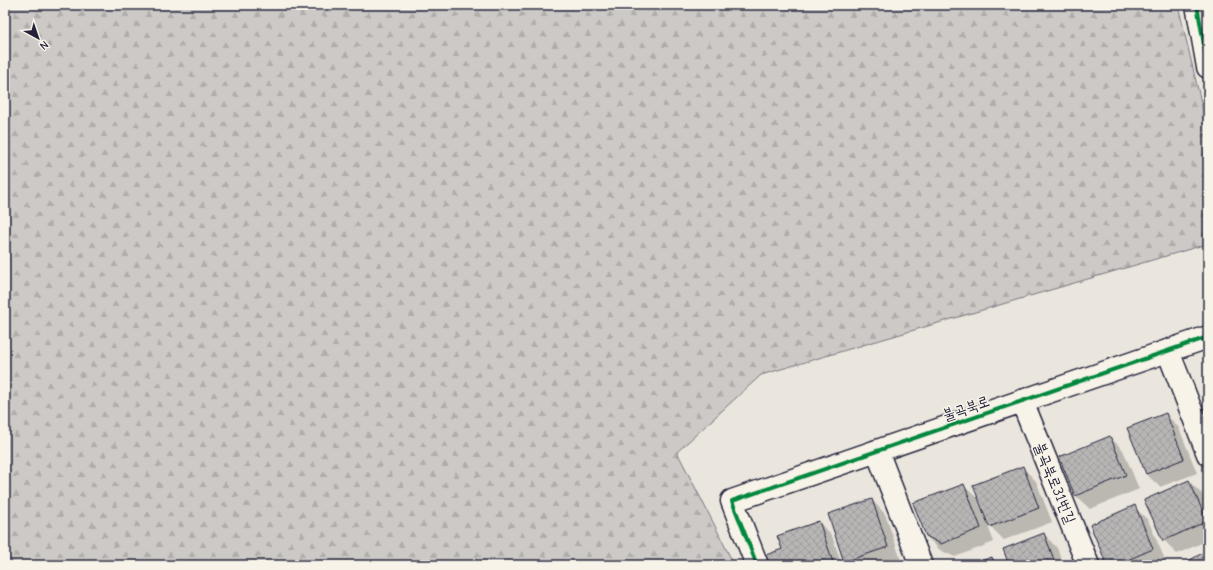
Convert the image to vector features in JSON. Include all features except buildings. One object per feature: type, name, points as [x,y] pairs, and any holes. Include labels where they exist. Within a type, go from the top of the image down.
[{"type":"street","points":[[1197,5],[1208,67]]},
{"type":"street","name":"불곡북로","points":[[757,565],[732,501],[1208,337]]},
{"type":"street","points":[[1168,351],[1208,454]]},
{"type":"street","name":"불곡북로31번길","points":[[1022,401],[1088,565]]},
{"type":"street","points":[[877,451],[921,565]]},
{"type":"green space","points":[[5,5],[1178,5],[1208,132],[1208,242],[1207,244],[761,375],[677,452],[734,565],[5,565]]},
{"type":"cycle path","points":[[1197,5],[1208,67]]},
{"type":"cycle path","points":[[757,565],[732,501],[1208,337]]}]
